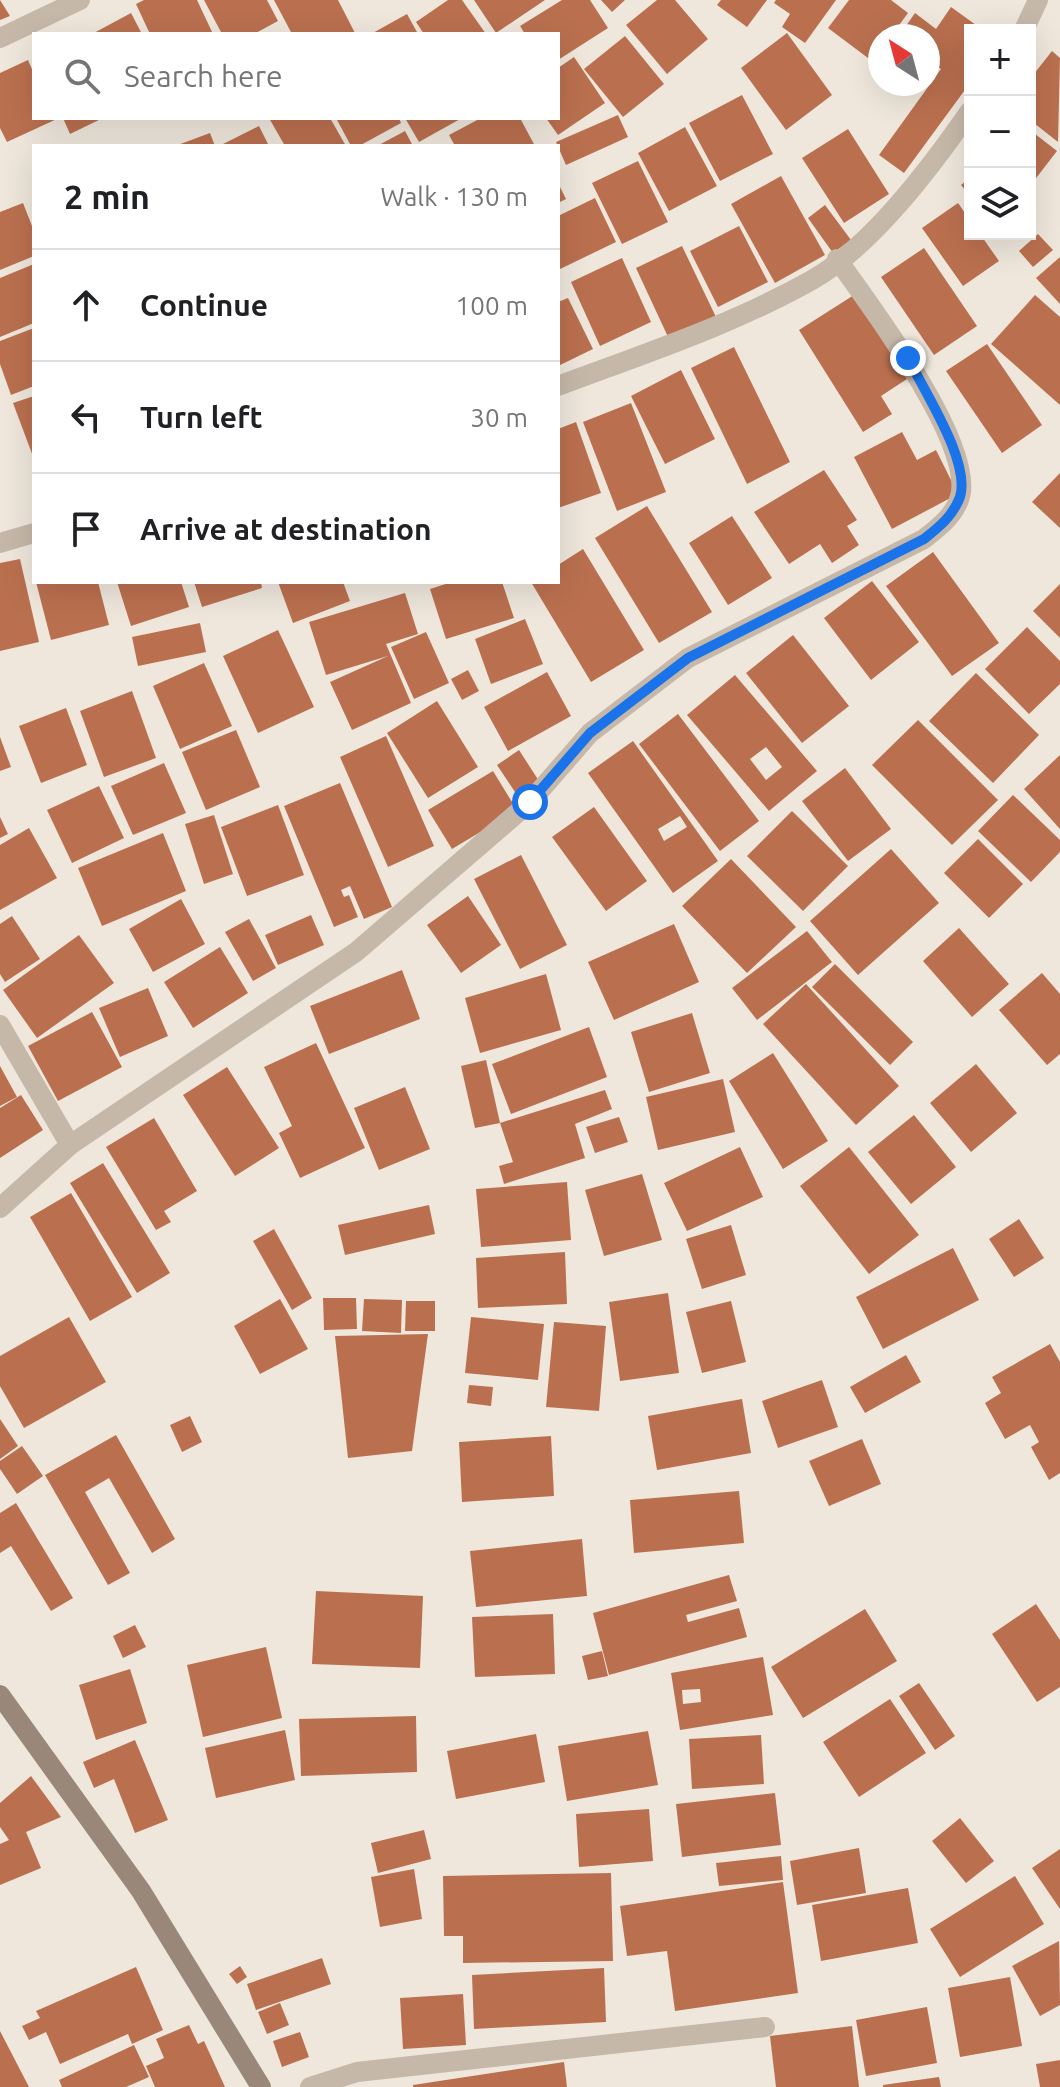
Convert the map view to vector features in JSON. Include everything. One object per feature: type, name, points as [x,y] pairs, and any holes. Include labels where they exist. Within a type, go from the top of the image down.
[{"type":"street","points":[[0,38],[80,0]]},
{"type":"street","points":[[1027,24],[1038,0]]},
{"type":"street","points":[[560,385],[692,336],[814,279],[864,238],[932,167],[964,120]]},
{"type":"street","points":[[0,1208],[70,1145],[356,952],[530,802],[590,733],[688,658],[924,539],[948,520],[961,495],[961,466],[908,358],[837,259]]},
{"type":"street","points":[[0,543],[32,534]]},
{"type":"street","points":[[0,1025],[70,1145]]},
{"type":"street","points":[[0,1695],[141,1891],[261,2087]]},
{"type":"street","points":[[310,2087],[357,2072],[765,2027]]},
{"type":"building","points":[[0,0],[10,16],[0,20]]},
{"type":"building","points":[[144,0],[197,0],[212,32],[149,32],[136,4]]},
{"type":"building","points":[[204,0],[267,0],[278,21],[258,32],[221,32]]},
{"type":"building","points":[[274,0],[338,0],[354,32],[291,32]]},
{"type":"building","points":[[448,0],[462,0],[485,32],[423,32],[416,22]]},
{"type":"building","points":[[474,0],[545,0],[497,32]]},
{"type":"building","points":[[562,0],[590,0],[608,28],[560,59],[560,32],[524,32],[520,26]]},
{"type":"building","points":[[601,0],[625,0],[612,12]]},
{"type":"building","points":[[657,0],[675,0],[708,39],[667,74],[626,25]]},
{"type":"building","points":[[721,0],[767,0],[747,27],[717,5]]},
{"type":"building","points":[[776,0],[836,0],[805,43],[782,27],[790,14],[774,3]]},
{"type":"building","points":[[849,0],[891,0],[908,13],[900,24],[868,24],[868,58],[828,28]]},
{"type":"building","points":[[951,7],[975,24],[964,24],[964,91],[904,173],[879,155],[922,96],[940,96],[939,24]]},
{"type":"building","points":[[131,13],[141,32],[96,32]]},
{"type":"building","points":[[915,13],[929,24],[907,24]]},
{"type":"building","points":[[407,14],[417,32],[375,32]]},
{"type":"building","points":[[787,33],[832,95],[786,130],[741,68]]},
{"type":"building","points":[[625,36],[664,84],[623,117],[584,69]]},
{"type":"building","points":[[1052,51],[1060,58],[1058,142],[1036,125],[1036,71]]},
{"type":"building","points":[[574,57],[605,103],[558,135],[547,120],[560,120],[560,67]]},
{"type":"building","points":[[28,60],[32,69],[32,120],[55,120],[7,142],[0,128],[0,73]]},
{"type":"building","points":[[742,95],[773,154],[720,181],[689,123]]},
{"type":"building","points":[[618,115],[628,137],[566,165],[560,144],[556,142]]},
{"type":"building","points":[[64,120],[99,120],[70,134]]},
{"type":"building","points":[[270,120],[331,120],[345,144],[284,144]]},
{"type":"building","points":[[337,120],[400,120],[401,123],[363,144],[350,144]]},
{"type":"building","points":[[406,120],[458,120],[419,142]]},
{"type":"building","points":[[477,120],[521,120],[534,144],[454,144],[449,135]]},
{"type":"building","points":[[259,126],[268,144],[223,144]]},
{"type":"building","points":[[685,127],[717,186],[669,211],[638,153]]},
{"type":"building","points":[[848,129],[889,194],[844,223],[802,158]]},
{"type":"building","points":[[405,131],[412,144],[381,144]]},
{"type":"building","points":[[210,133],[214,144],[180,144]]},
{"type":"building","points":[[1036,135],[1057,151],[1036,178]]},
{"type":"building","points":[[638,161],[668,222],[622,244],[592,183]]},
{"type":"building","points":[[781,176],[825,255],[775,283],[731,204]]},
{"type":"building","points":[[560,187],[566,199],[560,202]]},
{"type":"building","points":[[595,198],[616,242],[560,269],[560,215]]},
{"type":"building","points":[[23,203],[32,226],[32,257],[0,270],[0,212]]},
{"type":"building","points":[[958,203],[964,212],[964,240],[984,240],[999,261],[963,286],[922,228]]},
{"type":"building","points":[[825,205],[851,240],[833,253],[808,218]]},
{"type":"building","points":[[739,226],[768,282],[718,307],[690,251]]},
{"type":"building","points":[[1038,234],[1053,250],[1033,267],[1019,251],[1031,240],[1036,240]]},
{"type":"building","points":[[682,246],[716,317],[669,339],[636,268]]},
{"type":"building","points":[[924,248],[977,326],[934,355],[881,277]]},
{"type":"building","points":[[1060,257],[1060,304],[1036,278]]},
{"type":"building","points":[[622,258],[651,322],[600,346],[571,282]]},
{"type":"building","points":[[32,265],[32,324],[0,337],[0,278]]},
{"type":"building","points":[[854,295],[907,379],[881,396],[892,414],[863,432],[799,330]]},
{"type":"building","points":[[1035,295],[1060,317],[1060,405],[991,344]]},
{"type":"building","points":[[568,298],[593,349],[560,365],[560,301]]},
{"type":"building","points":[[32,329],[32,387],[11,395],[0,364],[0,341]]},
{"type":"building","points":[[987,344],[1042,425],[1002,453],[946,371]]},
{"type":"building","points":[[734,347],[790,462],[747,484],[691,368]]},
{"type":"building","points":[[681,370],[715,439],[665,464],[631,396]]},
{"type":"building","points":[[32,397],[32,454],[13,403]]},
{"type":"building","points":[[631,403],[666,492],[617,511],[583,422]]},
{"type":"building","points":[[576,422],[601,493],[560,507],[560,428]]},
{"type":"building","points":[[902,432],[917,460],[936,450],[958,494],[892,529],[854,457]]},
{"type":"building","points":[[824,470],[857,520],[847,526],[859,545],[832,563],[820,544],[789,564],[754,512]]},
{"type":"building","points":[[1060,473],[1060,528],[1032,502]]},
{"type":"building","points":[[647,506],[712,612],[659,643],[595,538]]},
{"type":"building","points":[[732,516],[772,578],[728,605],[689,543]]},
{"type":"building","points":[[583,549],[644,650],[591,682],[532,584],[560,584],[560,564]]},
{"type":"building","points":[[933,552],[999,643],[952,676],[886,586]]},
{"type":"building","points":[[20,559],[39,642],[0,651],[0,563]]},
{"type":"building","points":[[872,581],[919,642],[871,680],[824,618]]},
{"type":"building","points":[[37,584],[99,584],[109,625],[51,640]]},
{"type":"building","points":[[118,584],[182,584],[189,607],[131,626]]},
{"type":"building","points":[[195,584],[261,584],[262,588],[202,607]]},
{"type":"building","points":[[279,584],[344,584],[350,601],[293,623]]},
{"type":"building","points":[[446,584],[503,584],[514,618],[446,639],[430,589]]},
{"type":"building","points":[[1060,584],[1060,638],[1033,611]]},
{"type":"building","points":[[405,593],[418,634],[386,644],[411,703],[352,730],[330,682],[388,656],[326,675],[309,622]]},
{"type":"building","points":[[525,619],[543,664],[491,684],[475,639]]},
{"type":"building","points":[[200,623],[206,652],[138,666],[132,637]]},
{"type":"building","points":[[1027,627],[1060,661],[1060,684],[1029,714],[985,669]]},
{"type":"building","points":[[278,630],[314,707],[258,733],[223,656]]},
{"type":"building","points":[[426,632],[449,683],[414,699],[391,647]]},
{"type":"building","points":[[793,635],[849,706],[802,743],[746,673]]},
{"type":"building","points":[[204,663],[232,726],[180,749],[153,686]]},
{"type":"building","points":[[468,670],[479,691],[462,700],[451,679]]},
{"type":"building","points":[[547,672],[571,716],[508,751],[484,707]]},
{"type":"building","points":[[976,673],[1039,735],[993,783],[929,721]]},
{"type":"building","points":[[735,675],[817,771],[769,811],[687,715]],"holes":[[[766,747],[782,767],[766,780],[750,759]]]},
{"type":"building","points":[[132,691],[156,758],[104,777],[80,711]]},
{"type":"building","points":[[437,701],[478,767],[428,798],[387,733]]},
{"type":"building","points":[[66,708],[87,765],[41,783],[19,726]]},
{"type":"building","points":[[678,714],[759,821],[720,851],[639,744]]},
{"type":"building","points":[[918,720],[998,800],[952,845],[872,765]]},
{"type":"building","points":[[236,730],[260,787],[206,810],[182,752]]},
{"type":"building","points":[[386,736],[434,846],[388,867],[340,757]]},
{"type":"building","points":[[0,737],[11,767],[0,771]]},
{"type":"building","points":[[633,741],[718,861],[673,893],[588,773]],"holes":[[[680,816],[687,827],[664,841],[658,829]]]},
{"type":"building","points":[[519,750],[539,781],[517,795],[497,765]]},
{"type":"building","points":[[1060,755],[1060,829],[1024,789]]},
{"type":"building","points":[[164,763],[186,813],[133,835],[111,786]]},
{"type":"building","points":[[845,768],[891,829],[848,861],[802,801]]},
{"type":"building","points":[[493,771],[517,810],[452,849],[428,810]]},
{"type":"building","points":[[340,783],[392,907],[364,919],[350,886],[341,890],[344,897],[349,895],[358,917],[334,927],[284,806]]},
{"type":"building","points":[[99,786],[124,838],[72,863],[47,810]]},
{"type":"building","points":[[1013,795],[1060,840],[1060,852],[1031,882],[978,831]]},
{"type":"building","points":[[278,805],[304,875],[247,896],[221,827]]},
{"type":"building","points":[[594,807],[647,881],[606,911],[552,837]]},
{"type":"building","points":[[792,811],[848,866],[803,911],[747,856]]},
{"type":"building","points":[[214,815],[233,874],[204,884],[185,824]]},
{"type":"building","points":[[0,817],[8,834],[0,838]]},
{"type":"building","points":[[29,828],[57,878],[0,910],[0,845]]},
{"type":"building","points":[[163,833],[186,891],[102,926],[78,868]]},
{"type":"building","points":[[978,839],[1023,884],[989,918],[944,873]]},
{"type":"building","points":[[891,849],[939,903],[858,975],[810,921]]},
{"type":"building","points":[[521,855],[567,945],[520,969],[474,879]]},
{"type":"building","points":[[731,859],[796,927],[747,973],[682,906]]},
{"type":"building","points":[[468,896],[501,945],[461,973],[427,925]]},
{"type":"building","points":[[181,899],[205,944],[153,972],[129,929]]},
{"type":"building","points":[[311,915],[324,945],[278,965],[265,935]]},
{"type":"building","points":[[12,916],[40,959],[5,982],[0,974],[0,924]]},
{"type":"building","points":[[249,919],[276,968],[253,981],[225,932]]},
{"type":"building","points":[[674,924],[699,982],[614,1020],[588,962]]},
{"type":"building","points":[[959,928],[1009,984],[972,1017],[923,961]]},
{"type":"building","points":[[807,931],[832,962],[757,1020],[732,988]]},
{"type":"building","points":[[79,935],[114,983],[37,1038],[3,990]]},
{"type":"building","points":[[220,947],[248,993],[193,1028],[164,982]]},
{"type":"building","points":[[835,964],[913,1042],[890,1065],[812,987]]},
{"type":"building","points":[[402,970],[420,1019],[329,1054],[310,1006]]},
{"type":"building","points":[[1042,973],[1060,994],[1060,1054],[1047,1065],[999,1010]]},
{"type":"building","points":[[546,974],[561,1030],[480,1053],[465,998]]},
{"type":"building","points":[[806,984],[899,1086],[856,1125],[763,1024]]},
{"type":"building","points":[[148,988],[168,1036],[120,1057],[99,1008]]},
{"type":"building","points":[[92,1012],[122,1067],[58,1101],[28,1046]]},
{"type":"building","points":[[692,1013],[710,1073],[649,1092],[631,1032]]},
{"type":"building","points":[[589,1027],[607,1077],[511,1114],[492,1064]]},
{"type":"building","points":[[316,1043],[365,1148],[300,1178],[279,1133],[292,1126],[264,1067]]},
{"type":"building","points":[[773,1053],[828,1141],[783,1169],[729,1081]]},
{"type":"building","points":[[486,1060],[500,1123],[475,1128],[461,1066]]},
{"type":"building","points":[[976,1064],[1017,1113],[971,1152],[930,1103]]},
{"type":"building","points":[[0,1066],[17,1097],[0,1106]]},
{"type":"building","points":[[227,1067],[279,1148],[235,1176],[183,1095]]},
{"type":"building","points":[[723,1079],[735,1132],[658,1150],[646,1097]]},
{"type":"building","points":[[405,1087],[430,1149],[379,1170],[354,1108]]},
{"type":"building","points":[[605,1090],[612,1109],[575,1124],[585,1158],[504,1184],[499,1166],[513,1162],[500,1123]]},
{"type":"building","points":[[21,1095],[43,1130],[0,1158],[0,1108]]},
{"type":"building","points":[[914,1115],[956,1167],[911,1204],[868,1152]]},
{"type":"building","points":[[619,1117],[628,1142],[595,1153],[586,1127]]},
{"type":"building","points":[[154,1118],[197,1191],[164,1211],[171,1222],[156,1230],[106,1147]]},
{"type":"building","points":[[740,1147],[763,1197],[687,1231],[664,1183]]},
{"type":"building","points":[[849,1147],[919,1235],[869,1274],[800,1186]]},
{"type":"building","points":[[103,1163],[170,1273],[137,1293],[70,1183]]},
{"type":"building","points":[[642,1174],[662,1240],[604,1256],[585,1190]]},
{"type":"building","points":[[567,1182],[571,1240],[481,1247],[476,1189]]},
{"type":"building","points":[[71,1193],[132,1297],[90,1321],[30,1217]]},
{"type":"building","points":[[429,1205],[435,1234],[345,1255],[338,1225]]},
{"type":"building","points":[[1019,1219],[1044,1258],[1014,1277],[989,1239]]},
{"type":"building","points":[[731,1225],[746,1275],[702,1289],[686,1239]]},
{"type":"building","points":[[274,1229],[312,1298],[292,1310],[253,1241]]},
{"type":"building","points":[[953,1248],[979,1300],[883,1349],[856,1297]]},
{"type":"building","points":[[565,1252],[567,1304],[478,1308],[476,1258]]},
{"type":"building","points":[[668,1293],[679,1373],[620,1381],[609,1302]]},
{"type":"building","points":[[323,1298],[356,1298],[357,1329],[324,1330]]},
{"type":"building","points":[[280,1299],[308,1349],[260,1374],[234,1326]]},
{"type":"building","points":[[364,1299],[402,1300],[401,1333],[362,1331]]},
{"type":"building","points":[[406,1301],[435,1301],[435,1331],[405,1331]]},
{"type":"building","points":[[731,1301],[746,1362],[702,1373],[686,1312]]},
{"type":"building","points":[[69,1317],[106,1382],[24,1428],[0,1386],[0,1356]]},
{"type":"building","points":[[471,1317],[544,1324],[538,1380],[465,1373]]},
{"type":"building","points":[[554,1322],[606,1326],[599,1411],[546,1407]]},
{"type":"building","points":[[428,1334],[412,1451],[348,1458],[335,1336]]},
{"type":"building","points":[[1050,1344],[1060,1362],[1060,1473],[1049,1480],[1031,1447],[1039,1442],[1030,1425],[1005,1439],[985,1403],[1001,1393],[992,1377]]},
{"type":"building","points":[[906,1355],[921,1382],[865,1413],[850,1387]]},
{"type":"building","points":[[822,1380],[838,1427],[778,1448],[762,1401]]},
{"type":"building","points":[[469,1385],[493,1387],[491,1406],[467,1403]]},
{"type":"building","points":[[742,1399],[751,1453],[657,1470],[648,1416]]},
{"type":"building","points":[[190,1416],[202,1442],[182,1452],[170,1425]]},
{"type":"building","points":[[0,1419],[18,1446],[0,1459]]},
{"type":"building","points":[[116,1435],[175,1539],[152,1553],[109,1478],[85,1492],[130,1573],[108,1585],[45,1475]]},
{"type":"building","points":[[551,1436],[554,1496],[462,1502],[459,1442]]},
{"type":"building","points":[[862,1439],[881,1484],[829,1506],[809,1461]]},
{"type":"building","points":[[22,1446],[43,1476],[17,1494],[0,1469],[0,1461]]},
{"type":"building","points":[[739,1491],[744,1543],[634,1553],[630,1500]]},
{"type":"building","points":[[16,1503],[73,1598],[51,1611],[11,1546],[0,1553],[0,1513]]},
{"type":"building","points":[[582,1539],[587,1596],[476,1607],[470,1551]]},
{"type":"building","points":[[729,1575],[737,1601],[686,1615],[688,1622],[739,1608],[747,1637],[609,1675],[593,1613]]},
{"type":"building","points":[[316,1591],[423,1596],[420,1668],[312,1664]]},
{"type":"building","points":[[1036,1604],[1060,1640],[1060,1687],[1037,1702],[992,1634]]},
{"type":"building","points":[[865,1609],[897,1661],[803,1718],[771,1667]]},
{"type":"building","points":[[553,1614],[555,1674],[475,1677],[472,1617]]},
{"type":"building","points":[[135,1625],[146,1647],[123,1658],[113,1636]]},
{"type":"building","points":[[266,1647],[282,1718],[203,1737],[187,1665]]},
{"type":"building","points":[[602,1651],[608,1676],[588,1680],[582,1656]]},
{"type":"building","points":[[763,1657],[773,1715],[680,1730],[671,1673]],"holes":[[[700,1689],[701,1702],[683,1704],[682,1690]]]},
{"type":"building","points":[[130,1669],[147,1723],[96,1740],[79,1685]]},
{"type":"building","points":[[919,1683],[955,1736],[935,1750],[899,1696]]},
{"type":"building","points":[[890,1699],[926,1753],[859,1797],[823,1742]]},
{"type":"building","points":[[416,1716],[417,1772],[301,1776],[299,1719]]},
{"type":"building","points":[[285,1730],[295,1780],[216,1798],[205,1748]]},
{"type":"building","points":[[648,1731],[658,1785],[567,1801],[558,1746]]},
{"type":"building","points":[[536,1734],[545,1782],[456,1799],[447,1751]]},
{"type":"building","points":[[761,1735],[764,1784],[692,1789],[689,1739]]},
{"type":"building","points":[[135,1740],[168,1820],[135,1833],[114,1779],[94,1788],[83,1762]]},
{"type":"building","points":[[31,1776],[61,1817],[26,1832],[41,1868],[0,1885],[0,1844],[9,1840],[0,1827],[0,1803]]},
{"type":"building","points":[[775,1793],[781,1845],[682,1857],[676,1804]]},
{"type":"building","points":[[649,1809],[653,1861],[579,1867],[576,1814]]},
{"type":"building","points":[[960,1818],[994,1861],[966,1883],[932,1841]]},
{"type":"building","points":[[424,1830],[431,1859],[378,1873],[371,1843]]},
{"type":"building","points":[[859,1848],[866,1893],[797,1905],[790,1861]]},
{"type":"building","points":[[1060,1849],[1060,1909],[1032,1868]]},
{"type":"building","points":[[781,1856],[783,1880],[719,1886],[716,1863]]},
{"type":"building","points":[[414,1869],[422,1919],[380,1927],[371,1877]]},
{"type":"building","points":[[611,1873],[613,1961],[463,1963],[463,1936],[444,1936],[443,1876]]},
{"type":"building","points":[[1015,1876],[1044,1924],[960,1977],[930,1929]]},
{"type":"building","points":[[783,1882],[798,1993],[675,2011],[667,1951],[627,1956],[620,1906]]},
{"type":"building","points":[[908,1888],[918,1943],[821,1961],[812,1905]]},
{"type":"building","points":[[1059,1941],[1060,2005],[1040,2016],[1012,1966]]},
{"type":"building","points":[[322,1958],[331,1984],[256,2010],[247,1984]]},
{"type":"building","points":[[240,1966],[247,1977],[237,1984],[229,1974]]},
{"type":"building","points":[[136,1967],[163,2030],[132,2044],[128,2034],[60,2064],[46,2032],[29,2040],[22,2026],[40,2018],[36,2011]]},
{"type":"building","points":[[604,1968],[606,2022],[474,2029],[472,1975]]},
{"type":"building","points":[[1010,1977],[1022,2046],[960,2057],[948,1988]]},
{"type":"building","points":[[463,1994],[466,2045],[403,2049],[400,1998]]},
{"type":"building","points":[[280,2003],[289,2025],[267,2034],[258,2012]]},
{"type":"building","points":[[927,2007],[937,2063],[866,2076],[856,2020]]},
{"type":"building","points":[[189,2025],[198,2044],[204,2041],[225,2087],[155,2087],[146,2066],[164,2058],[156,2039]]},
{"type":"building","points":[[852,2026],[859,2087],[776,2087],[770,2036]]},
{"type":"building","points":[[0,2031],[29,2087],[0,2087]]},
{"type":"building","points":[[300,2032],[309,2057],[282,2067],[273,2041]]},
{"type":"building","points":[[134,2045],[149,2077],[126,2087],[62,2087],[59,2080]]},
{"type":"building","points":[[1060,2060],[1060,2087],[1040,2087],[1036,2064]]},
{"type":"building","points":[[564,2062],[567,2087],[413,2087],[413,2085]]},
{"type":"building","points":[[939,2077],[941,2087],[883,2087],[883,2085]]},
{"type":"route","points":[[530,802],[590,733],[688,658],[924,539],[948,520],[961,495],[961,466],[908,358]]}]
